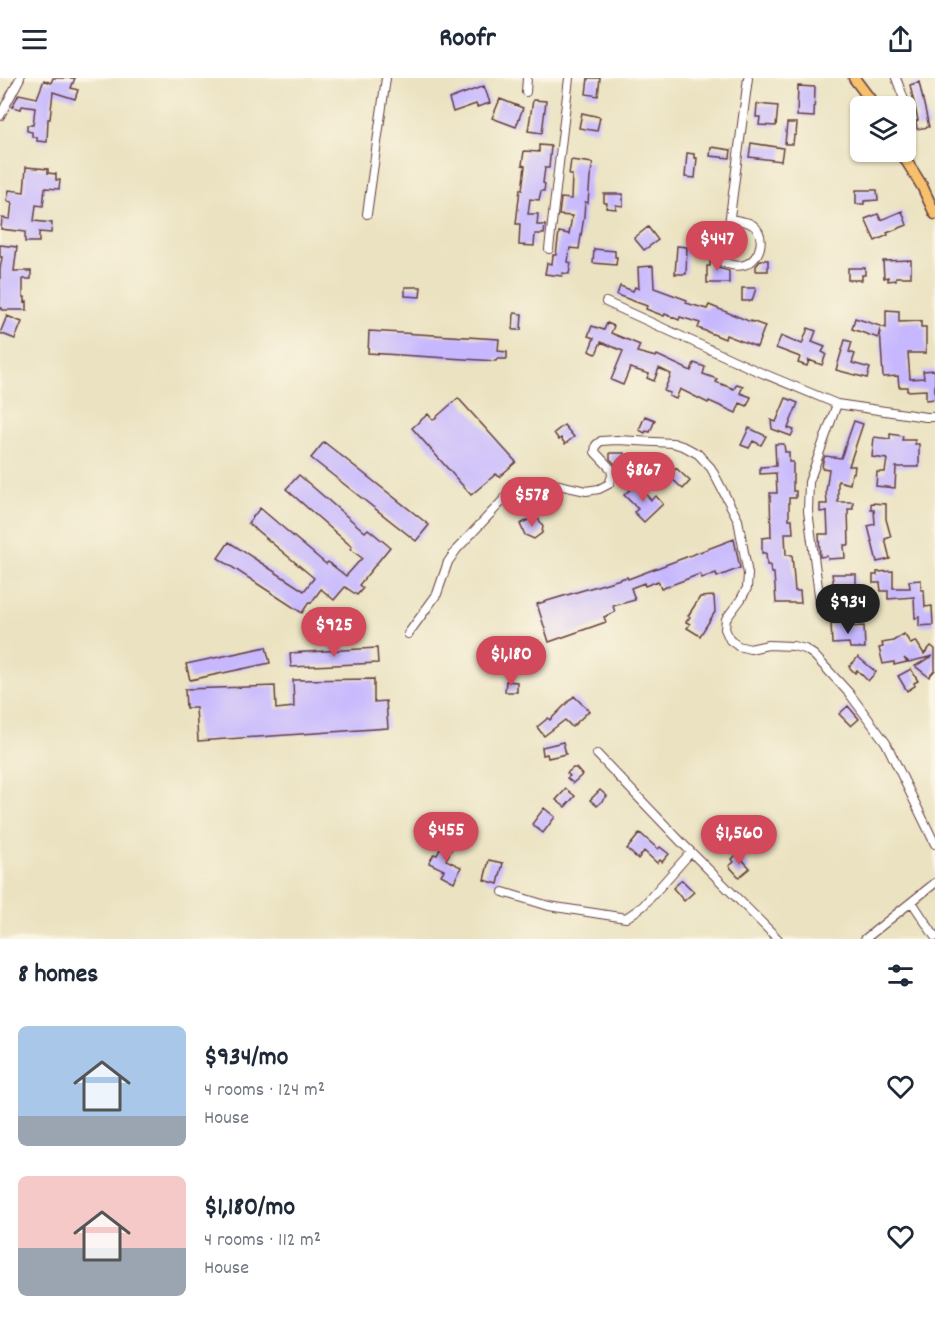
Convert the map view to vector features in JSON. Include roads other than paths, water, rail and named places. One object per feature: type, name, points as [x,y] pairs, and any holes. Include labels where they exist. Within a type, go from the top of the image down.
[{"type":"main road","points":[[854,78],[868,96]]},
{"type":"main road","points":[[907,162],[935,214]]},
{"type":"street","points":[[0,116],[20,78]]},
{"type":"street","points":[[367,214],[386,78]]},
{"type":"street","points":[[526,92],[527,78]]},
{"type":"street","points":[[549,249],[569,78]]},
{"type":"street","points":[[730,219],[751,224],[757,229],[760,237],[757,256],[745,265],[724,264],[748,78]]},
{"type":"street","points":[[896,78],[902,96]]},
{"type":"street","points":[[606,302],[755,370],[837,404],[935,417]]},
{"type":"street","points":[[821,610],[808,511],[809,482],[837,404]]},
{"type":"street","points":[[408,634],[437,594],[448,562],[457,549],[507,496],[523,488],[540,484],[554,484],[586,491],[599,489],[609,484],[612,476],[610,469],[596,452],[596,445],[601,441],[673,443],[685,447],[698,454],[711,468],[738,520],[748,574],[747,588],[726,619],[725,629],[730,640],[738,646],[750,649],[768,645],[793,646],[805,649],[814,655],[849,693],[886,742],[935,844]]},
{"type":"street","points":[[597,754],[778,939]]},
{"type":"street","points":[[503,892],[549,906],[627,918],[643,906],[691,852]]},
{"type":"street","points":[[865,939],[935,883]]},
{"type":"street","points":[[912,902],[935,937]]}]
